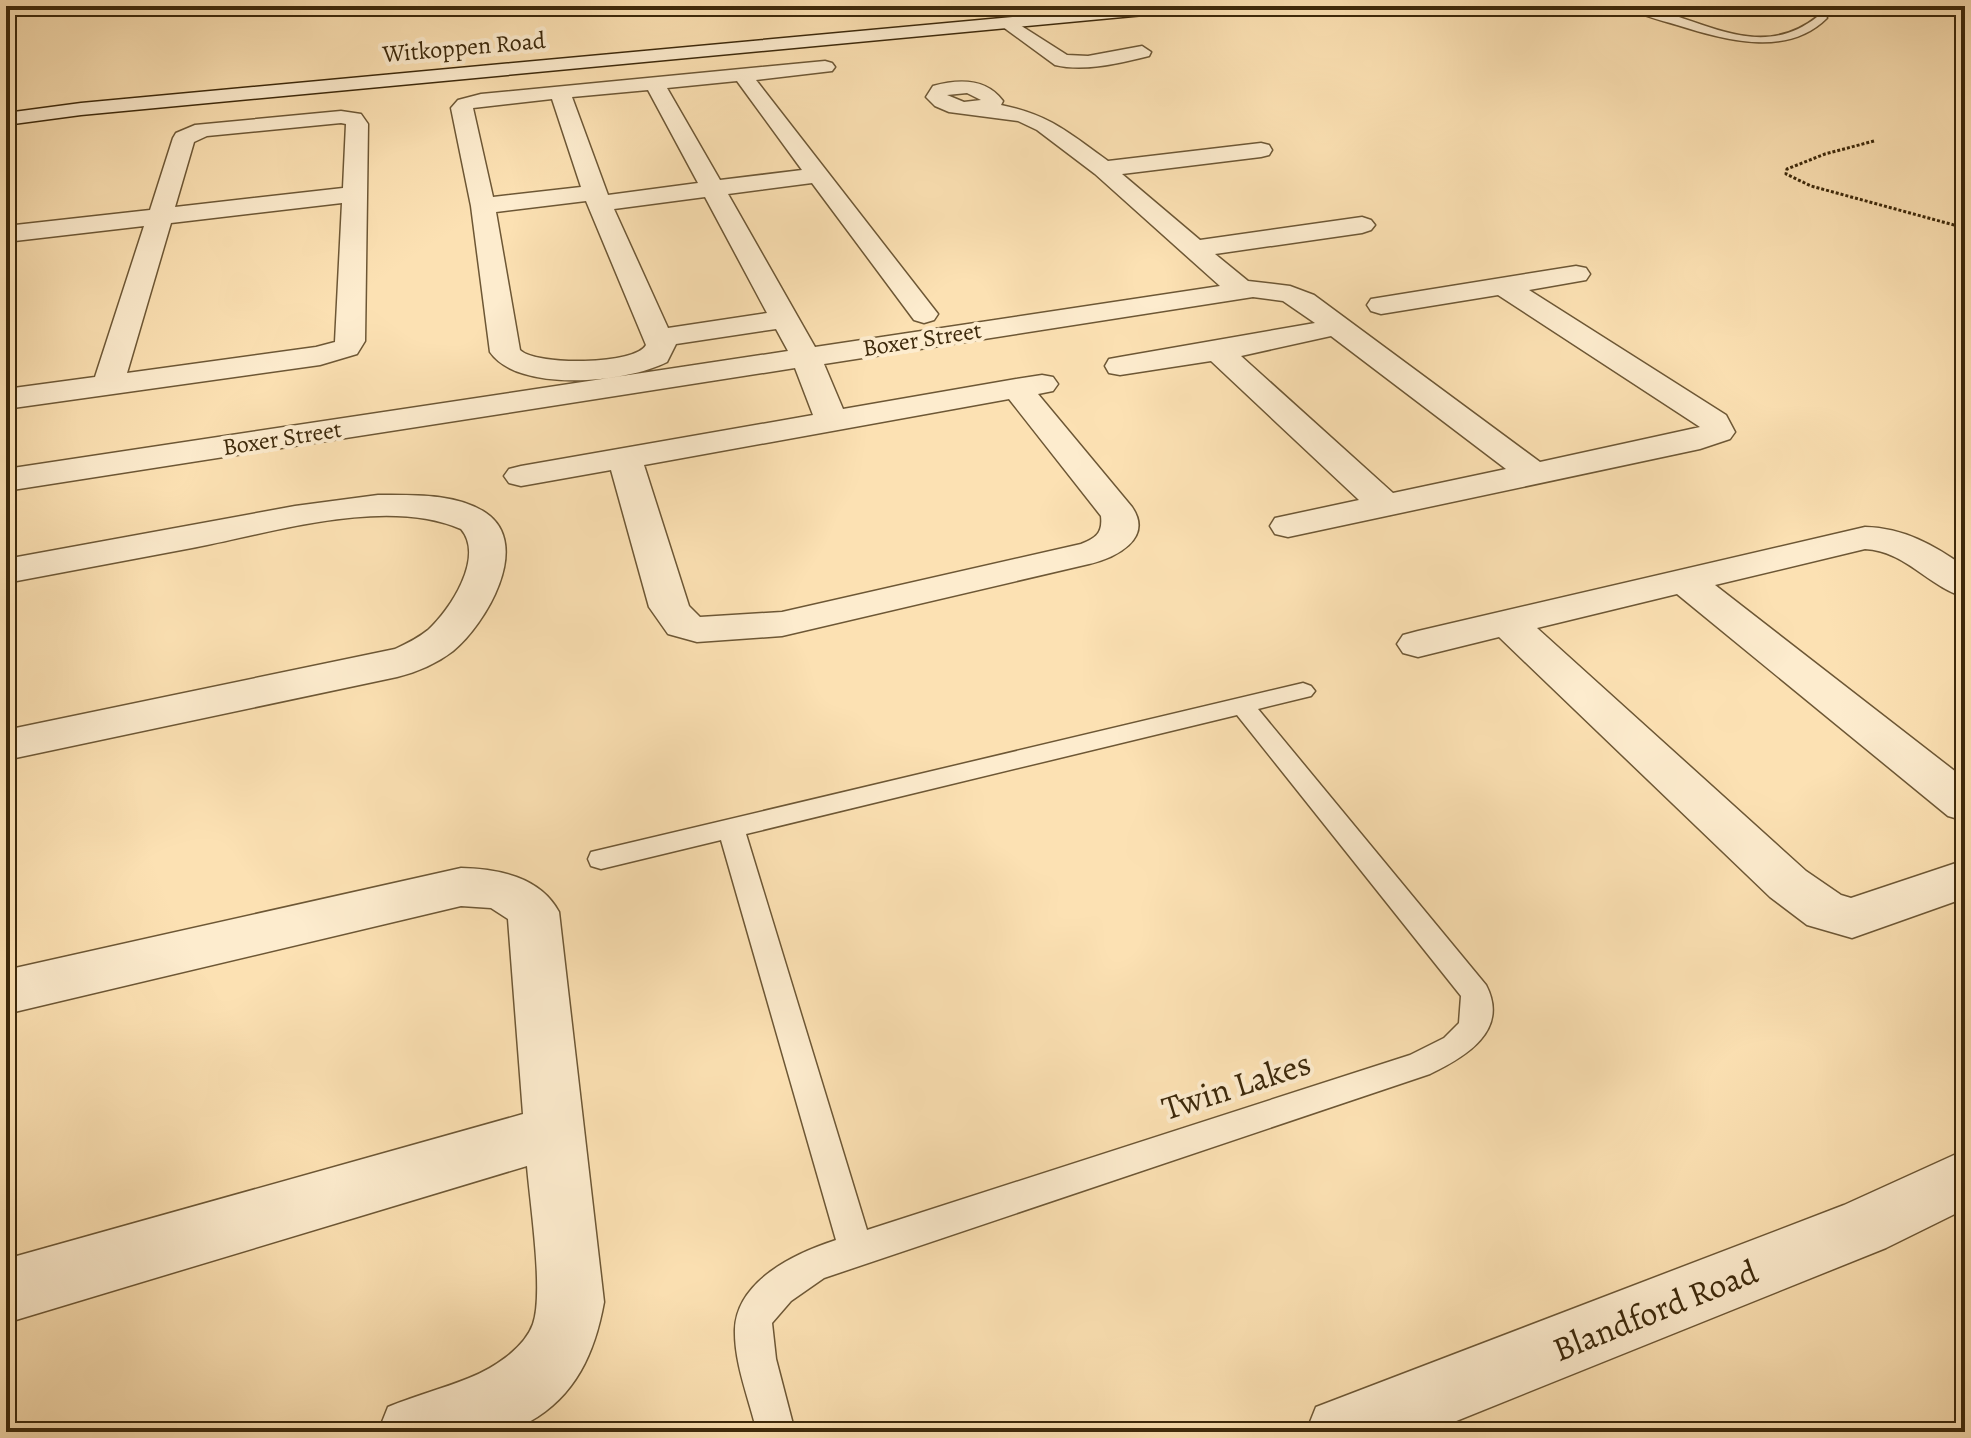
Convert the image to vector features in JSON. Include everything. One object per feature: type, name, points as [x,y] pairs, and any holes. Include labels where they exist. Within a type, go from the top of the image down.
[{"type":"street","name":"Witkoppen Road","points":[[6,116],[1009,23],[1072,11],[1187,6]]},
{"type":"street","points":[[1009,23],[1062,61],[1088,62],[1142,52]]},
{"type":"street","points":[[560,93],[598,198],[658,338],[660,351],[656,356],[610,367],[566,371],[538,368],[508,358],[483,206],[462,108],[465,104],[481,100],[825,67]]},
{"type":"street","points":[[742,75],[924,314]]},
{"type":"street","points":[[655,84],[806,357],[831,419]]},
{"type":"street","points":[[983,108],[1037,120],[1103,169],[1240,289]]},
{"type":"street","points":[[6,399],[108,386],[320,356],[346,348],[350,341],[357,124],[350,118],[210,130],[184,138],[108,386]]},
{"type":"street","points":[[1103,169],[1261,150]]},
{"type":"street","points":[[483,206],[713,189],[817,175]]},
{"type":"street","points":[[6,234],[354,194]]},
{"type":"street","points":[[1192,249],[1362,225]]},
{"type":"street","points":[[1381,305],[1576,274]]},
{"type":"street","points":[[1288,526],[1715,434],[1717,427],[1705,416],[1503,286]]},
{"type":"street","name":"Boxer Street","points":[[6,480],[1240,289],[1290,294],[1304,301],[1534,474]]},
{"type":"street","points":[[658,338],[784,319]]},
{"type":"street","points":[[1120,366],[1320,331]]},
{"type":"street","points":[[1218,351],[1384,504]]},
{"type":"street","points":[[521,476],[624,456],[831,419],[1032,386],[1119,515],[1120,531],[1114,541],[1089,553],[782,624],[707,631],[688,628],[675,618],[669,607],[624,456]]},
{"type":"street","points":[[6,571],[312,515],[397,506],[431,507],[454,512],[472,520],[483,529],[490,541],[488,566],[457,624],[441,640],[397,664],[6,745]]},
{"type":"street","points":[[1418,644],[1686,582],[1853,539],[1876,537],[1908,547],[1965,585]]},
{"type":"street","points":[[1686,582],[1965,804]]},
{"type":"street","points":[[1507,623],[1788,884],[1825,911],[1852,918],[1965,879]]},
{"type":"street","points":[[6,992],[461,887],[493,888],[524,903],[533,912],[552,1132],[571,1302],[569,1323],[563,1341],[537,1377],[511,1395],[413,1432]]},
{"type":"street","points":[[6,1291],[552,1132]]},
{"type":"street","name":"Blandford Road","points":[[1341,1432],[1864,1227],[1965,1178]]},
{"type":"lane","points":[[1629,6],[1720,34],[1758,39],[1809,30],[1822,18],[1815,6]]},
{"type":"lane","points":[[601,859],[1303,691]]},
{"type":"lane","name":"Twin Lakes","points":[[776,1432],[753,1326],[763,1303],[790,1279],[814,1264],[1419,1065],[1462,1043],[1473,1031],[1480,1013],[1476,993],[1242,705]]},
{"type":"lane","points":[[731,828],[856,1250]]},
{"type":"path","points":[[1874,141],[1800,162],[1787,169],[1786,174],[1811,186],[1965,228]]}]
